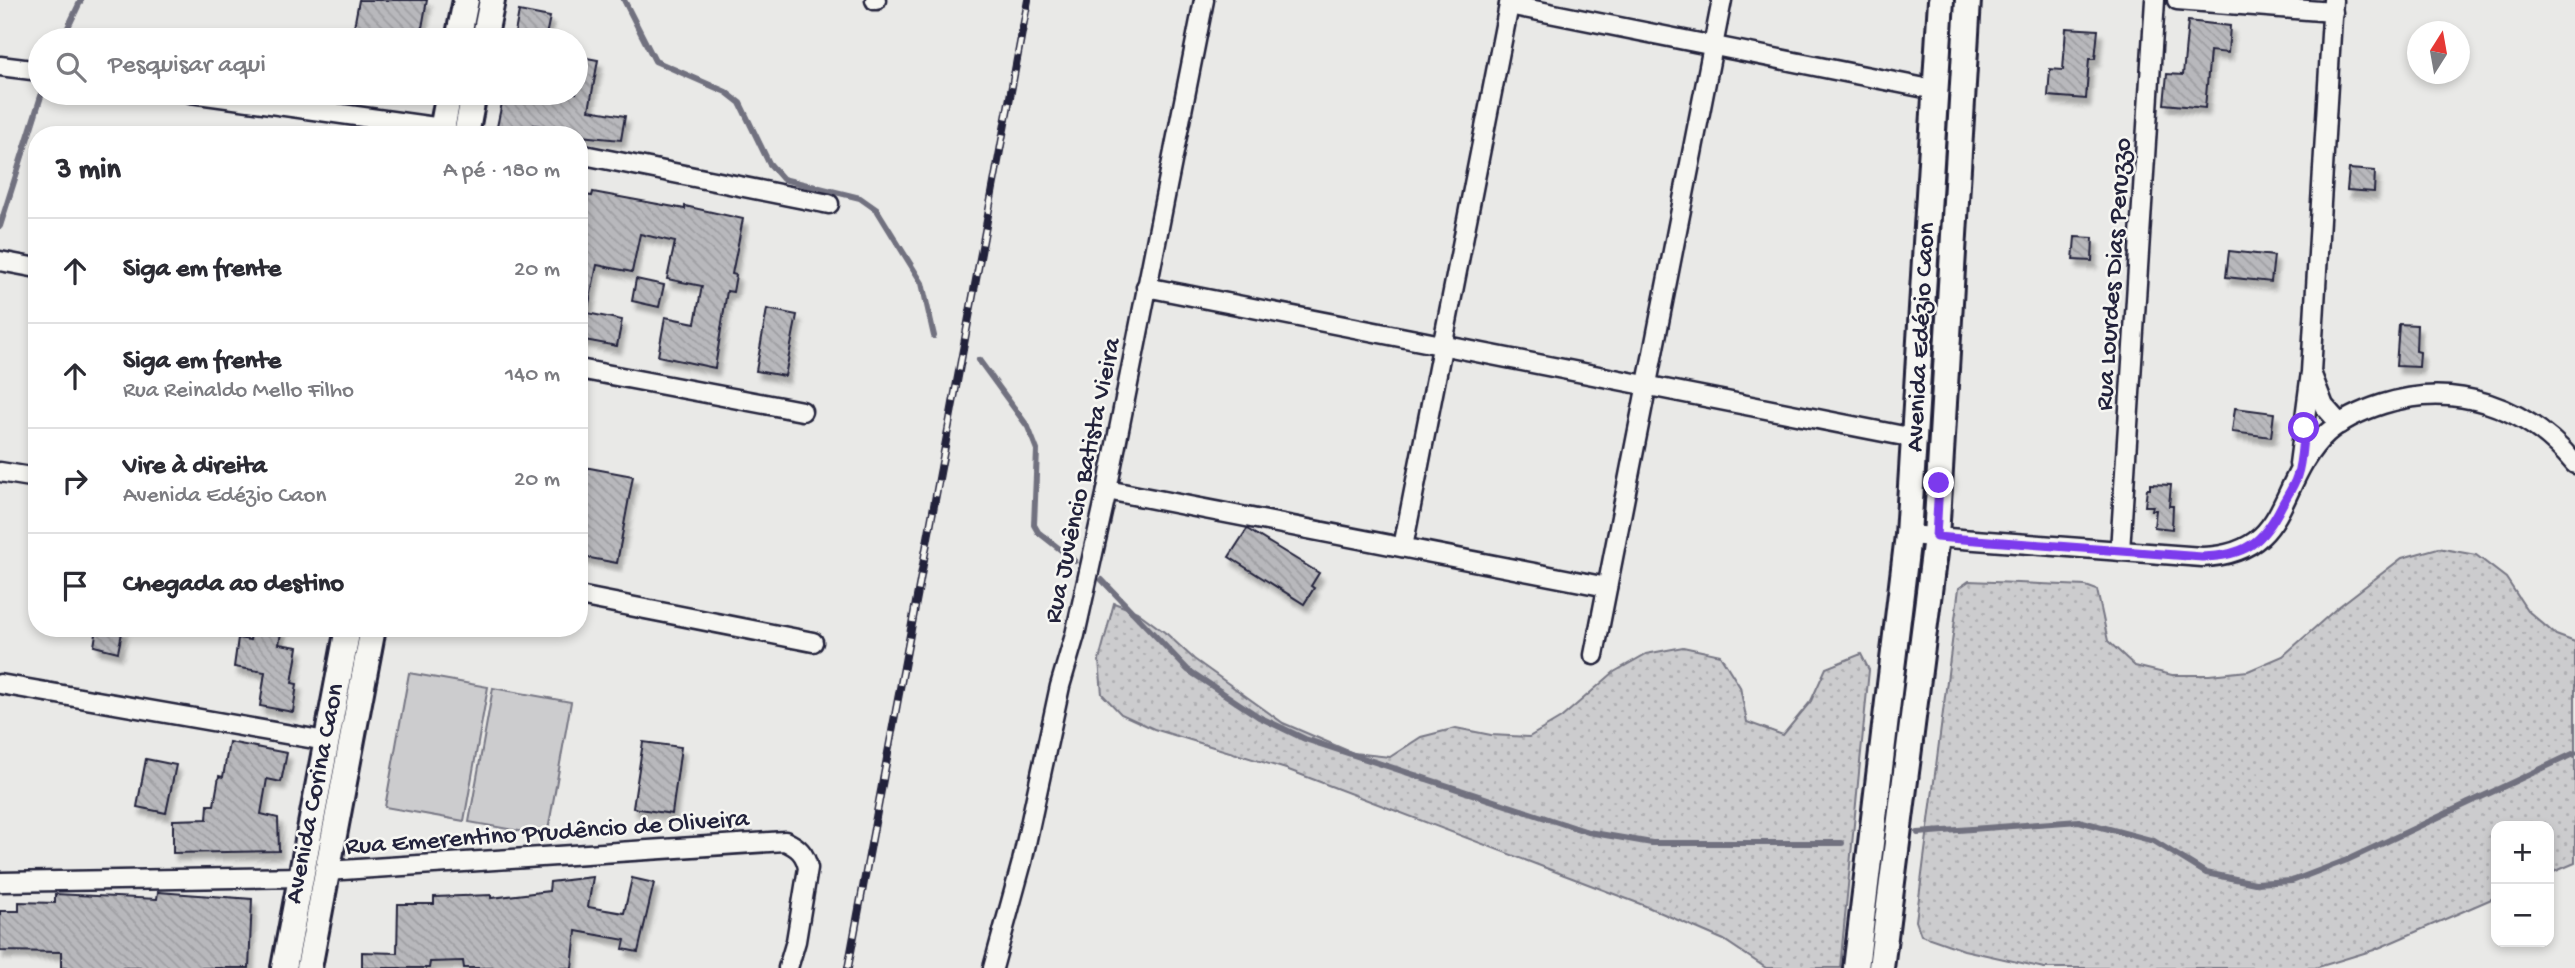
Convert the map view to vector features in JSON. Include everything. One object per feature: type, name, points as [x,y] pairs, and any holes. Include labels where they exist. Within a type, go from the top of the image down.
[{"type":"main road","points":[[460,28],[466,0]]},
{"type":"main road","points":[[486,28],[492,0]]},
{"type":"main road","name":"Avenida Edézio Caon","points":[[1856,968],[1908,535],[1941,0]]},
{"type":"main road","name":"Avenida Edézio Caon","points":[[1881,968],[1936,537],[1968,0]]},
{"type":"main road","points":[[442,126],[447,105]]},
{"type":"main road","points":[[472,126],[473,105]]},
{"type":"main road","name":"Avenida Corina Caon","points":[[284,968],[346,637]]},
{"type":"main road","name":"Avenida Corina Caon","points":[[309,968],[371,637]]},
{"type":"street","name":"Rua Juvêncio Batista Vieira","points":[[992,968],[1022,862],[1107,489],[1204,0]]},
{"type":"street","points":[[1594,655],[1722,0]]},
{"type":"street","name":"Rua Lourdes Dias Peruzzo","points":[[2120,551],[2155,0]]},
{"type":"street","points":[[2177,0],[2333,6],[2311,372],[2298,475]]},
{"type":"street","points":[[1403,547],[1510,3],[1935,90]]},
{"type":"street","points":[[0,66],[28,70]]},
{"type":"street","points":[[268,105],[403,126]]},
{"type":"street","points":[[588,157],[829,204]]},
{"type":"street","points":[[0,261],[28,266]]},
{"type":"street","points":[[1146,287],[1914,438]]},
{"type":"street","points":[[588,371],[802,411]]},
{"type":"street","points":[[2311,372],[2324,406],[2340,424]]},
{"type":"street","points":[[1908,535],[2202,557],[2224,556],[2242,551],[2257,542],[2272,526],[2312,449],[2327,433],[2368,408],[2400,398],[2432,395],[2461,397],[2493,404],[2517,414],[2561,446],[2575,464]]},
{"type":"street","points":[[0,472],[28,477]]},
{"type":"street","points":[[1107,489],[1607,586]]},
{"type":"street","points":[[588,598],[813,642]]},
{"type":"street","points":[[0,684],[326,741]]},
{"type":"street","name":"Rua Emerentino Prudêncio de Oliveira","points":[[327,871],[785,841],[806,857],[808,868],[796,941],[788,968]]},
{"type":"street","points":[[1,882],[301,877]]},
{"type":"shaded area","points":[[1956,26],[1926,499],[1920,501],[1950,28]]},
{"type":"shaded area","points":[[2438,548],[2476,555],[2506,578],[2527,610],[2556,635],[2575,642],[2575,863],[2554,872],[2554,821],[2491,821],[2491,899],[2374,950],[2315,968],[2044,968],[1964,950],[1921,935],[1916,921],[1959,588],[1969,581],[2086,586],[2097,590],[2108,641],[2135,666],[2172,675],[2209,675],[2248,671],[2283,656],[2337,608],[2402,558]]},
{"type":"shaded area","points":[[1913,580],[1919,582],[1874,968],[1866,968]]},
{"type":"shaded area","points":[[1114,603],[1137,612],[1167,634],[1194,659],[1283,723],[1353,753],[1390,757],[1421,737],[1456,728],[1491,735],[1529,737],[1561,718],[1614,672],[1646,654],[1683,647],[1720,655],[1740,687],[1747,722],[1783,735],[1811,701],[1826,668],[1861,654],[1869,670],[1840,968],[1766,968],[1724,940],[1643,905],[1286,769],[1154,729],[1121,714],[1102,694],[1099,660]]},
{"type":"shaded area","points":[[409,673],[488,687],[464,821],[385,807]]},
{"type":"shaded area","points":[[493,688],[571,702],[547,836],[469,822]]},
{"type":"building","points":[[359,0],[427,0],[422,28],[354,27]]},
{"type":"building","points":[[519,11],[550,17],[548,28],[516,28]]},
{"type":"building","points":[[2188,21],[2230,26],[2228,53],[2210,51],[2205,108],[2164,104],[2167,74],[2183,75]]},
{"type":"building","points":[[2066,28],[2098,30],[2095,59],[2089,59],[2086,99],[2048,96],[2050,69],[2063,70]]},
{"type":"building","points":[[588,58],[598,60],[589,110],[625,116],[621,140],[588,137],[588,126],[497,126],[502,105],[588,105]]},
{"type":"building","points":[[2349,169],[2375,171],[2374,192],[2347,190]]},
{"type":"building","points":[[593,192],[685,209],[685,206],[743,219],[732,274],[736,275],[733,292],[727,291],[715,368],[658,356],[665,317],[695,323],[702,286],[667,279],[675,242],[640,234],[632,272],[597,265],[588,308],[588,195],[592,196]]},
{"type":"building","points":[[2075,237],[2093,238],[2092,261],[2073,260]]},
{"type":"building","points":[[2229,251],[2274,256],[2271,282],[2226,277]]},
{"type":"building","points":[[636,279],[664,285],[659,307],[632,301]]},
{"type":"building","points":[[767,309],[797,315],[785,376],[756,371]]},
{"type":"building","points":[[588,313],[622,320],[617,346],[588,341]]},
{"type":"building","points":[[2399,324],[2417,325],[2416,351],[2420,352],[2419,367],[2396,366]]},
{"type":"building","points":[[2235,408],[2274,413],[2271,437],[2232,432]]},
{"type":"building","points":[[588,468],[633,476],[617,563],[588,558]]},
{"type":"building","points":[[2150,484],[2171,485],[2169,506],[2173,506],[2172,529],[2154,527],[2156,510],[2152,510],[2153,506],[2145,506]]},
{"type":"building","points":[[1247,529],[1319,573],[1304,604],[1229,557]]},
{"type":"building","points":[[96,637],[121,637],[118,652],[94,646]]},
{"type":"building","points":[[250,637],[280,637],[279,644],[298,647],[292,683],[297,684],[293,712],[260,706],[265,672],[234,667],[238,638],[250,640]]},
{"type":"building","points":[[229,742],[287,753],[281,782],[267,779],[261,814],[278,818],[279,851],[173,853],[173,820],[207,819],[208,805],[214,805],[219,776],[223,777]]},
{"type":"building","points":[[643,742],[681,747],[672,814],[633,808]]},
{"type":"building","points":[[146,759],[176,765],[166,813],[137,807]]},
{"type":"building","points":[[593,877],[588,907],[624,913],[632,878],[654,883],[638,952],[623,949],[625,940],[576,931],[572,968],[464,968],[463,961],[430,962],[429,968],[362,968],[362,952],[397,953],[398,904],[434,904],[434,897],[491,895],[491,898],[549,891],[550,882]]},
{"type":"building","points":[[158,892],[252,899],[249,968],[61,968],[61,952],[0,951],[0,911],[19,911],[19,902],[55,903],[55,894],[157,899]]},
{"type":"waterway","points":[[68,28],[81,0]]},
{"type":"waterway","points":[[624,0],[655,61],[726,92],[740,103],[769,163],[783,179],[860,198],[877,210],[922,283],[934,336]]},
{"type":"waterway","points":[[32,126],[38,105]]},
{"type":"waterway","points":[[0,226],[28,137]]},
{"type":"waterway","points":[[979,360],[1028,427],[1037,450],[1034,525],[1038,532],[1075,561]]},
{"type":"waterway","points":[[1102,580],[1188,670],[1259,717],[1305,739],[1588,832],[1652,843],[1842,843]]},
{"type":"waterway","points":[[1918,833],[2079,821],[2154,841],[2206,873],[2255,883],[2292,881],[2347,860],[2575,753]]},
{"type":"railway","points":[[848,968],[1028,0]]},
{"type":"route","points":[[1939,483],[1936,537],[2202,557],[2224,556],[2242,551],[2257,542],[2272,526],[2298,475],[2304,428]]}]
